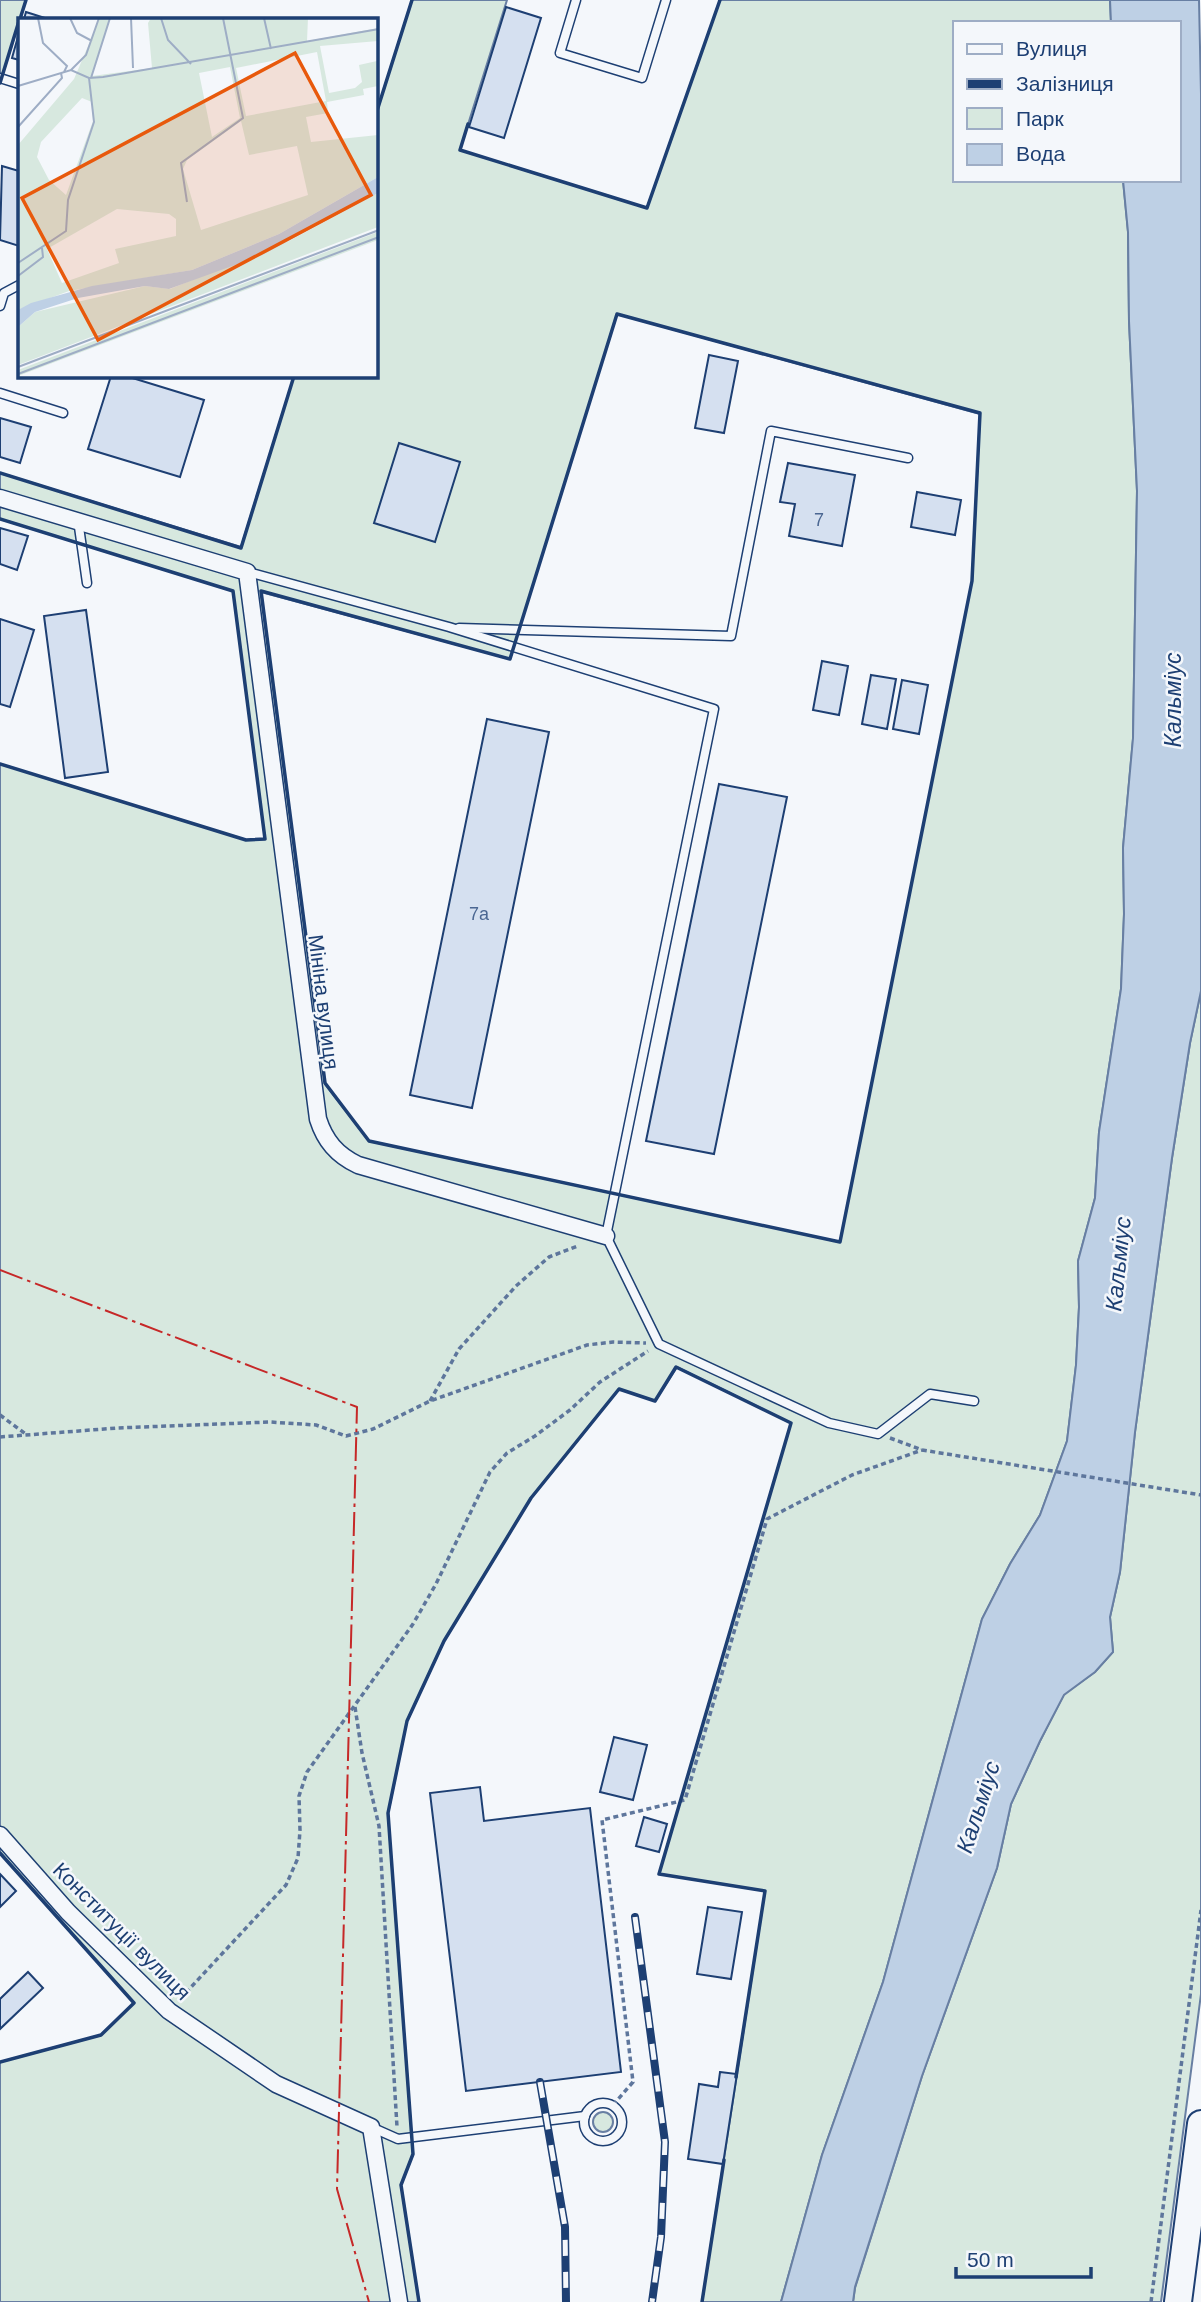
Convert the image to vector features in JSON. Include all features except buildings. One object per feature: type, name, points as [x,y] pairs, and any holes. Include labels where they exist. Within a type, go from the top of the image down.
[{"type":"highway","points":[[1178,2302],[1201,2124]]},
{"type":"street","points":[[0,498],[247,572]]},
{"type":"street","name":"Мініна вулиця","points":[[247,572],[318,1119],[326,1139],[340,1155],[358,1165],[606,1236]]},
{"type":"street","name":"Конституції вулиця","points":[[0,1835],[68,1912],[169,2011],[276,2084],[371,2127]]},
{"type":"street","points":[[371,2127],[399,2302]]},
{"type":"lane","points":[[576,0],[560,53],[642,78],[666,0]]},
{"type":"lane","points":[[0,78],[18,84]]},
{"type":"lane","points":[[0,306],[4,293],[18,286]]},
{"type":"lane","points":[[0,393],[63,413]]},
{"type":"lane","points":[[449,628],[731,636],[771,431],[908,458]]},
{"type":"lane","points":[[78,520],[87,583]]},
{"type":"lane","points":[[247,572],[449,628],[714,709],[606,1236],[659,1344],[829,1423],[878,1434],[930,1394],[974,1401]]},
{"type":"lane","points":[[599,2103],[612,2105],[618,2109],[622,2122],[618,2134],[600,2141],[594,2139],[585,2129],[588,2110],[599,2103]]},
{"type":"lane","points":[[371,2127],[398,2139],[585,2116]]},
{"type":"path","points":[[430,1401],[459,1349],[516,1286],[550,1257],[606,1236]]},
{"type":"path","points":[[0,1437],[117,1428],[270,1422],[316,1425],[346,1436],[373,1429],[430,1401],[587,1345],[613,1342],[659,1344]]},
{"type":"path","points":[[169,2011],[286,1885],[298,1858],[299,1796],[307,1772],[413,1623],[436,1584],[490,1472],[507,1453],[535,1436],[600,1382],[659,1344]]},
{"type":"path","points":[[0,1415],[27,1435]]},
{"type":"path","points":[[878,1434],[922,1450],[1201,1495]]},
{"type":"path","points":[[612,2105],[633,2082],[602,1820],[685,1800],[767,1519],[852,1475],[922,1450]]},
{"type":"path","points":[[355,1705],[362,1753],[379,1826],[398,2139]]},
{"type":"path","points":[[1151,2302],[1201,1910]]},
{"type":"green space","points":[[0,0],[26,0],[20,18],[18,18],[0,83]]},
{"type":"green space","points":[[412,0],[507,0],[460,150],[647,208],[720,0],[1110,0],[1111,21],[953,21],[953,182],[1123,182],[1128,232],[1137,491],[1133,739],[1123,848],[1121,989],[1099,1132],[1095,1198],[1078,1261],[1076,1365],[1067,1441],[1040,1515],[1010,1564],[982,1619],[883,1982],[822,2155],[781,2302],[702,2302],[765,1891],[659,1874],[791,1423],[677,1367],[655,1401],[619,1389],[531,1498],[444,1641],[407,1721],[388,1814],[413,2154],[401,2185],[419,2302],[0,2302],[0,2062],[101,2035],[134,2003],[0,1853],[0,764],[246,840],[265,839],[233,591],[0,519],[0,473],[241,547],[293,378],[378,378],[378,108]],"holes":[[[617,314],[980,414],[972,581],[840,1242],[369,1141],[325,1084],[261,592],[510,659]]]},
{"type":"green space","points":[[1201,991],[1201,1994],[1161,2302],[853,2302],[855,2288],[922,2076],[997,1868],[1011,1804],[1064,1694],[1095,1672],[1113,1652],[1110,1617],[1120,1572],[1135,1432],[1172,1158]]},
{"type":"green space","points":[[599,2112],[607,2112],[613,2122],[607,2132],[599,2132],[593,2126],[593,2118]]},
{"type":"water","name":"Кальміус","points":[[1110,0],[1199,0],[1201,991],[1172,1158],[1135,1432],[1120,1572],[1110,1617],[1113,1652],[1095,1672],[1064,1695],[1011,1804],[997,1868],[922,2076],[855,2287],[853,2302],[781,2302],[822,2155],[883,1982],[982,1619],[1010,1564],[1040,1515],[1067,1441],[1076,1365],[1078,1261],[1095,1198],[1099,1132],[1121,989],[1123,848],[1133,738],[1137,491],[1128,232],[1123,182],[1180,182],[1180,21],[1111,21]]},
{"type":"railway","points":[[635,1917],[665,2142],[661,2237],[652,2302]]},
{"type":"railway","points":[[540,2082],[565,2227],[566,2302]]},
{"type":"wall","points":[[20,18],[26,0]]},
{"type":"wall","points":[[378,108],[412,0]]},
{"type":"wall","points":[[468,124],[460,150],[647,208],[720,0]]},
{"type":"wall","points":[[0,83],[18,24]]},
{"type":"wall","points":[[617,314],[980,413],[972,581],[840,1242],[369,1141],[325,1083],[261,591],[510,659],[617,314]]},
{"type":"wall","points":[[0,473],[241,548],[293,378]]},
{"type":"wall","points":[[0,519],[233,591],[265,839],[246,840],[0,764]]},
{"type":"wall","points":[[419,2302],[401,2185],[413,2154],[388,1813],[407,1721],[444,1641],[531,1498],[619,1389],[655,1401],[676,1367],[791,1423],[659,1874],[765,1891],[736,2077]]},
{"type":"wall","points":[[0,1853],[134,2003],[101,2035],[0,2062]]},
{"type":"wall","points":[[702,2302],[724,2160]]},
{"type":"power","points":[[0,1270],[357,1407],[337,2189],[369,2302]]}]
